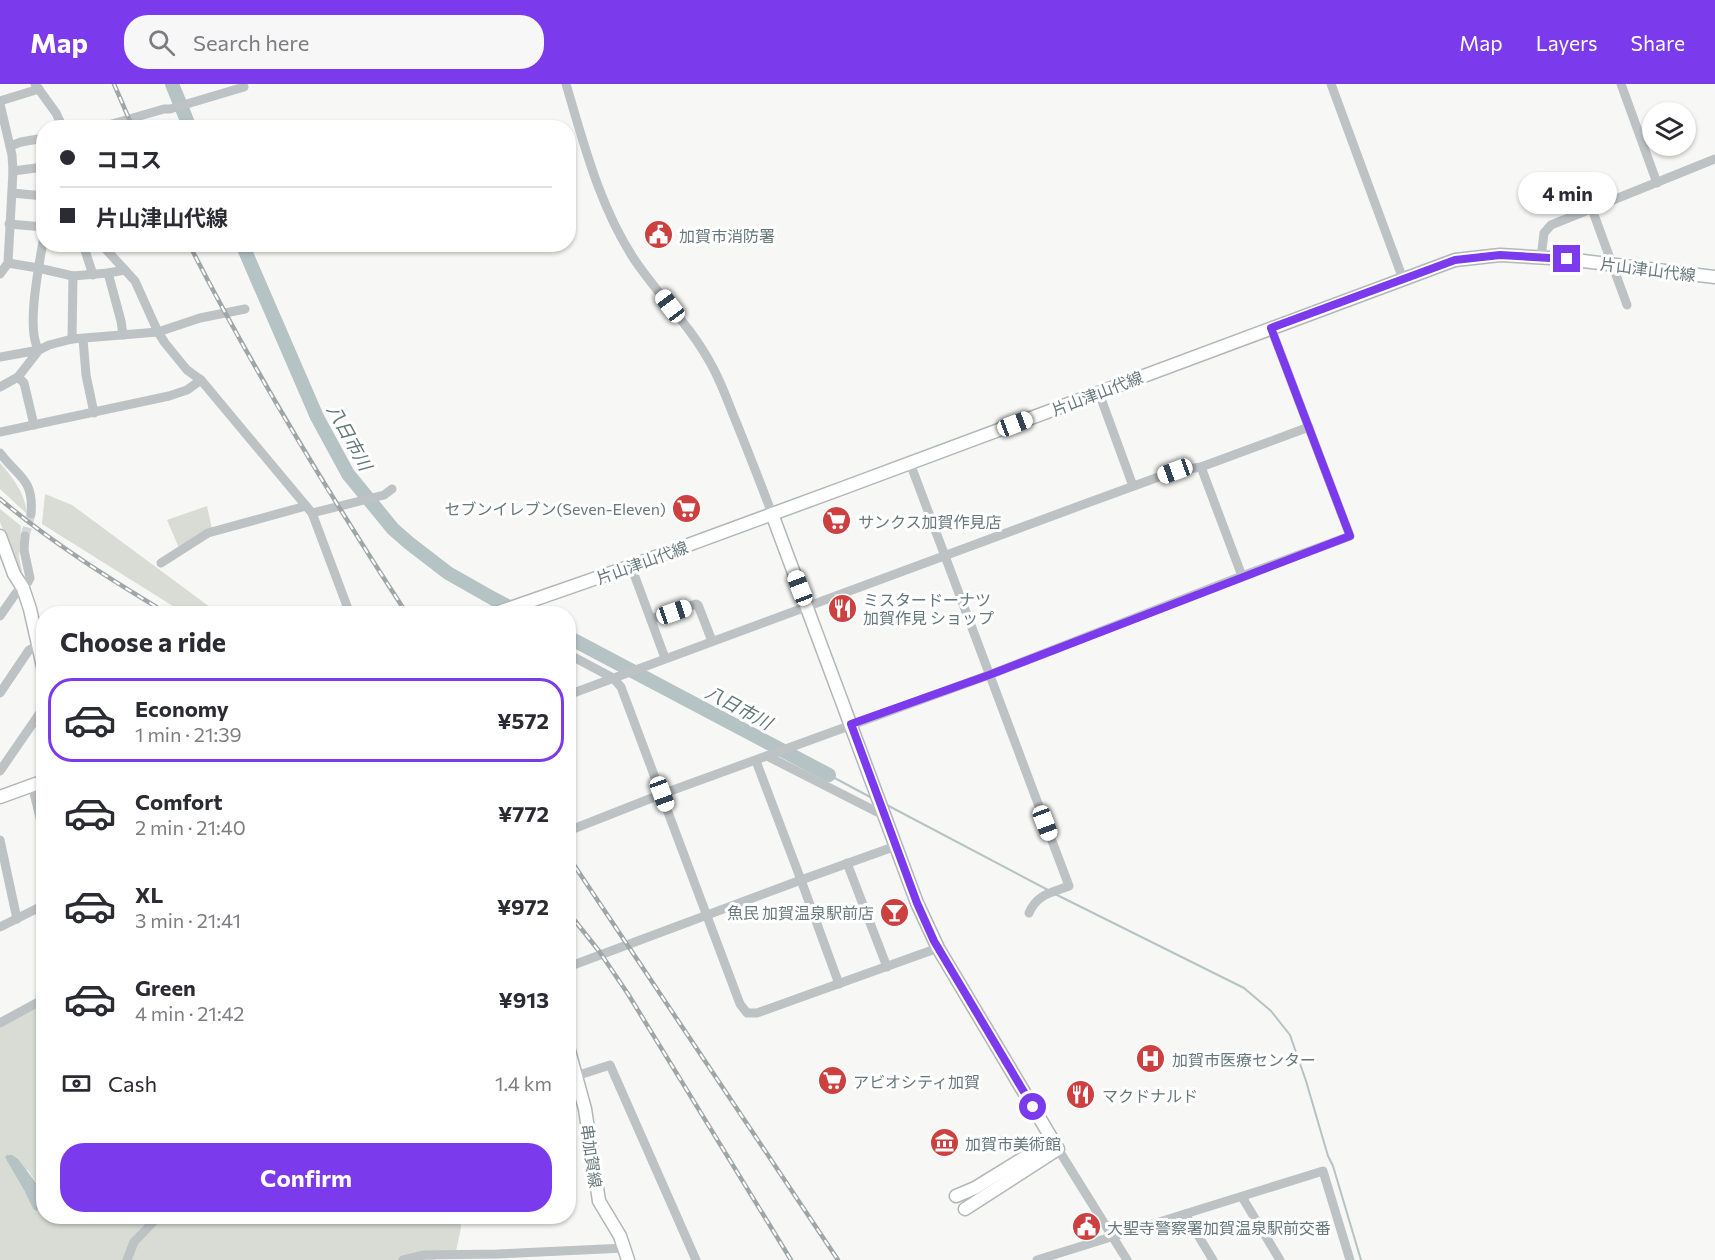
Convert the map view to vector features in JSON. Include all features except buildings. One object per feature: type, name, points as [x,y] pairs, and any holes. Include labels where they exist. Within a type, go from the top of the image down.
[{"type":"main road","name":"片山津山代線","points":[[514,606],[631,566],[1455,260],[1500,255],[1613,264],[1715,277]]},
{"type":"main road","points":[[772,514],[917,903],[938,948],[1055,1145]]},
{"type":"main road","points":[[0,536],[14,574],[23,588],[36,641]]},
{"type":"main road","points":[[0,797],[36,784]]},
{"type":"main road","name":"串加賀線","points":[[576,1076],[589,1129],[599,1201],[615,1227],[626,1254]]},
{"type":"main road","points":[[956,1196],[1055,1145]]},
{"type":"main road","points":[[964,1209],[1055,1145]]},
{"type":"street","points":[[566,84],[592,171],[617,231],[634,260],[712,364],[772,514]]},
{"type":"street","points":[[1331,84],[1403,279]]},
{"type":"street","points":[[1621,84],[1657,183]]},
{"type":"street","points":[[0,274],[8,263],[6,218],[12,193],[13,171],[11,148],[0,102],[37,87],[59,120]]},
{"type":"street","points":[[126,120],[244,87]]},
{"type":"street","points":[[0,153],[21,142],[36,139]]},
{"type":"street","points":[[1541,258],[1544,233],[1551,225],[1715,159]]},
{"type":"street","points":[[13,171],[36,168]]},
{"type":"street","points":[[12,193],[36,195]]},
{"type":"street","points":[[1592,209],[1627,305]]},
{"type":"street","points":[[6,218],[36,225]]},
{"type":"street","points":[[39,350],[35,345],[33,321],[41,252]]},
{"type":"street","points":[[88,252],[93,274]]},
{"type":"street","points":[[108,252],[135,281],[158,332],[187,370],[201,380],[309,510],[347,606]]},
{"type":"street","points":[[8,263],[73,276],[125,270]]},
{"type":"street","points":[[108,273],[122,321],[123,335]]},
{"type":"street","points":[[72,339],[73,276]]},
{"type":"street","points":[[0,357],[39,350],[72,339],[158,332],[200,318],[245,309]]},
{"type":"street","points":[[576,828],[851,724],[989,675],[1350,536],[1271,328]]},
{"type":"street","points":[[83,339],[86,375],[94,413]]},
{"type":"street","points":[[0,387],[18,377],[39,350]]},
{"type":"street","points":[[18,377],[24,383],[34,425]]},
{"type":"street","points":[[0,432],[169,396],[187,390],[201,380]]},
{"type":"street","points":[[1099,393],[1133,486]]},
{"type":"street","points":[[576,692],[1133,486],[1175,471],[1201,467],[1309,427]]},
{"type":"street","points":[[0,453],[30,489],[31,514]]},
{"type":"street","points":[[910,463],[1069,886],[1035,902],[1029,914]]},
{"type":"street","points":[[1201,467],[1242,576]]},
{"type":"street","points":[[161,563],[208,533],[309,510],[357,503],[384,495],[392,489]]},
{"type":"street","points":[[0,616],[30,578],[24,550],[25,536]]},
{"type":"street","points":[[631,566],[665,658]]},
{"type":"street","points":[[651,619],[696,604],[712,641]]},
{"type":"street","points":[[0,693],[29,650],[36,646]]},
{"type":"street","points":[[576,658],[616,677],[621,687],[740,1004],[747,1013],[757,1013],[938,948]]},
{"type":"street","points":[[0,771],[36,719]]},
{"type":"street","points":[[769,755],[884,814]]},
{"type":"street","points":[[756,761],[839,984]]},
{"type":"street","points":[[0,840],[17,919]]},
{"type":"street","points":[[576,964],[896,846]]},
{"type":"street","points":[[847,863],[887,967]]},
{"type":"street","points":[[0,927],[36,909]]},
{"type":"street","points":[[0,1023],[36,1003]]},
{"type":"street","points":[[576,1076],[610,1065],[696,1260]]},
{"type":"street","points":[[1055,1145],[1126,1260]]},
{"type":"street","points":[[1038,1260],[1323,1171],[1350,1260]]},
{"type":"street","points":[[1242,1197],[1280,1260]]},
{"type":"street","points":[[1185,1214],[1214,1260]]},
{"type":"street","points":[[127,1260],[134,1242],[151,1224]]},
{"type":"street","points":[[403,1260],[424,1256],[626,1254]]},
{"type":"shaded area","points":[[0,463],[21,493],[27,514],[0,489]]},
{"type":"shaded area","points":[[45,494],[72,505],[209,606],[173,606],[42,524]]},
{"type":"shaded area","points":[[207,506],[212,529],[179,548],[167,520]]},
{"type":"shaded area","points":[[0,509],[21,526],[19,557],[22,571],[20,574],[0,522]]},
{"type":"shaded area","points":[[36,1006],[36,1182],[27,1169],[24,1190],[36,1211],[36,1224],[461,1224],[456,1251],[435,1251],[435,1260],[0,1260],[0,1028]]},
{"type":"shaded area","points":[[12,1155],[18,1159],[36,1183],[36,1211],[33,1209],[5,1157]]},
{"type":"waterway","name":"八日市川","points":[[172,84],[187,120]]},
{"type":"waterway","name":"八日市川","points":[[245,252],[317,417],[348,474],[393,529],[409,543],[448,573],[508,606]]},
{"type":"waterway","name":"八日市川","points":[[576,641],[829,775]]},
{"type":"waterway","points":[[829,775],[872,798]]},
{"type":"waterway","points":[[885,804],[1048,890]]},
{"type":"waterway","points":[[1055,894],[1244,988],[1271,1011],[1290,1035],[1361,1260]]},
{"type":"tunnel","points":[[25,536],[31,514]]},
{"type":"railway","points":[[114,84],[130,120]]},
{"type":"railway","points":[[193,252],[293,432],[402,606]]},
{"type":"railway","points":[[0,499],[103,574],[155,606]]},
{"type":"railway","points":[[576,868],[838,1260]]},
{"type":"railway","points":[[576,922],[628,994],[791,1260]]},
{"type":"place","name":"加賀市消防署","points":[[658,235]]},
{"type":"place","name":"セブンイレブン(Seven-Eleven)","points":[[687,508]]},
{"type":"place","name":"サンクス加賀作見店","points":[[837,521]]},
{"type":"place","name":"ミスタードーナツ 加賀作見 ショップ","points":[[842,608]]},
{"type":"place","name":"魚民 加賀温泉駅前店","points":[[895,912]]},
{"type":"place","name":"加賀市医療センター","points":[[1151,1059]]},
{"type":"place","name":"アビオシティ加賀","points":[[832,1081]]},
{"type":"place","name":"マクドナルド","points":[[1081,1095]]},
{"type":"place","name":"加賀市美術館","points":[[944,1143]]},
{"type":"place","name":"大聖寺警察署加賀温泉駅前交番","points":[[1086,1227]]},
{"type":"route","points":[[1033,1107],[934,941],[917,903],[851,724],[989,675],[1350,536],[1271,328],[1455,260],[1500,255],[1567,259]]}]
